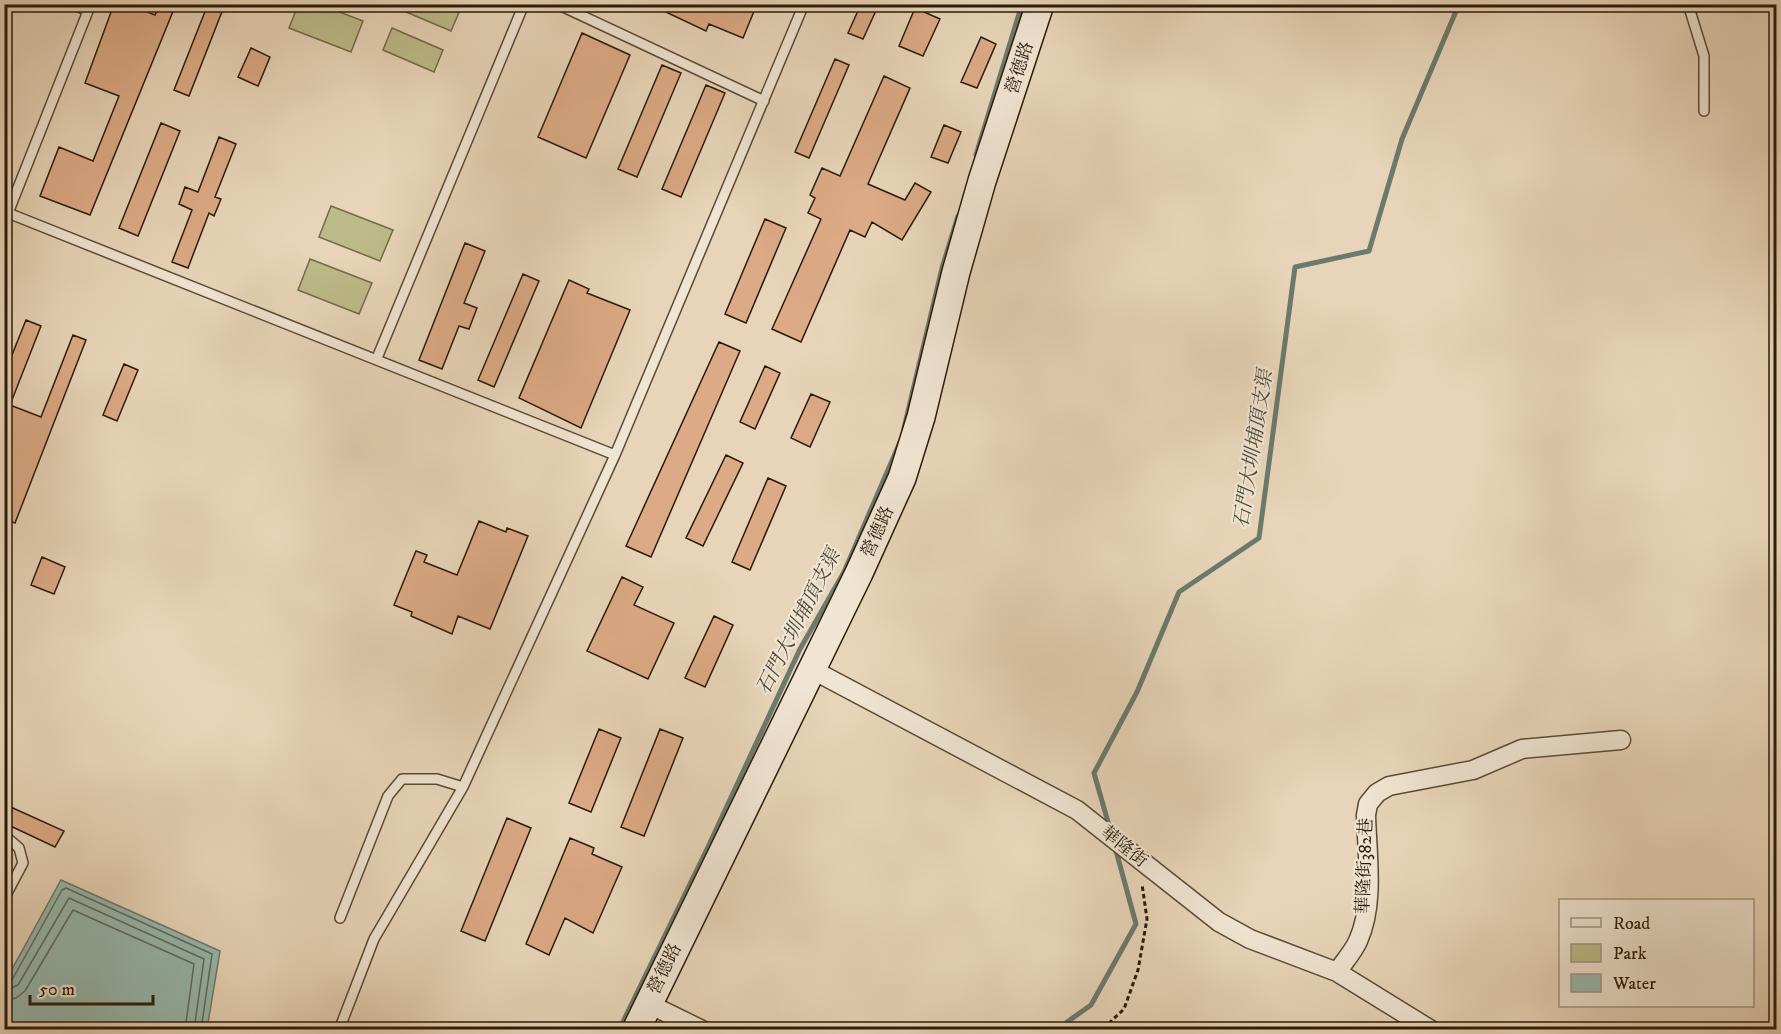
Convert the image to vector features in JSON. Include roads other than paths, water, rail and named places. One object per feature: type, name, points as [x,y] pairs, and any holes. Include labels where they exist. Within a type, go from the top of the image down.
[{"type":"street","name":"營德路","points":[[636,1029],[859,573],[902,478],[921,417],[956,272],[982,181],[1040,4]]},
{"type":"street","name":"華隆街","points":[[811,669],[1077,810],[1219,922],[1251,939],[1337,972],[1431,1029]]},
{"type":"street","name":"華隆街382巷","points":[[1337,972],[1357,942],[1365,920],[1368,880],[1366,814],[1368,804],[1377,793],[1389,786],[1473,770],[1522,749],[1621,740]]},
{"type":"street","points":[[648,1004],[702,1029]]},
{"type":"lane","points":[[72,4],[90,8],[8,213],[615,454]]},
{"type":"lane","points":[[377,358],[524,4]]},
{"type":"lane","points":[[558,4],[764,101]]},
{"type":"lane","points":[[339,1029],[374,939],[463,787],[615,454],[804,4]]},
{"type":"lane","points":[[1688,4],[1704,56],[1704,111]]},
{"type":"lane","points":[[340,918],[388,796],[402,779],[437,779],[463,787]]},
{"type":"lane","points":[[4,835],[19,848],[23,863],[4,899]]},
{"type":"water","points":[[61,880],[220,951],[207,1029],[5,1029],[5,982]]},
{"type":"waterway","name":"石門大圳埔頂支渠","points":[[976,155],[1022,4]]},
{"type":"waterway","name":"石門大圳埔頂支渠","points":[[1110,829],[1094,773],[1137,692],[1179,592],[1259,538],[1295,267],[1369,251],[1402,139],[1459,4]]},
{"type":"waterway","name":"石門大圳埔頂支渠","points":[[904,428],[942,268],[958,216]]},
{"type":"waterway","name":"石門大圳埔頂支渠","points":[[619,1030],[708,847],[800,649],[844,572],[900,442]]},
{"type":"waterway","name":"石門大圳埔頂支渠","points":[[1066,1030],[1067,1022],[1091,1005],[1136,924],[1115,847]]}]
